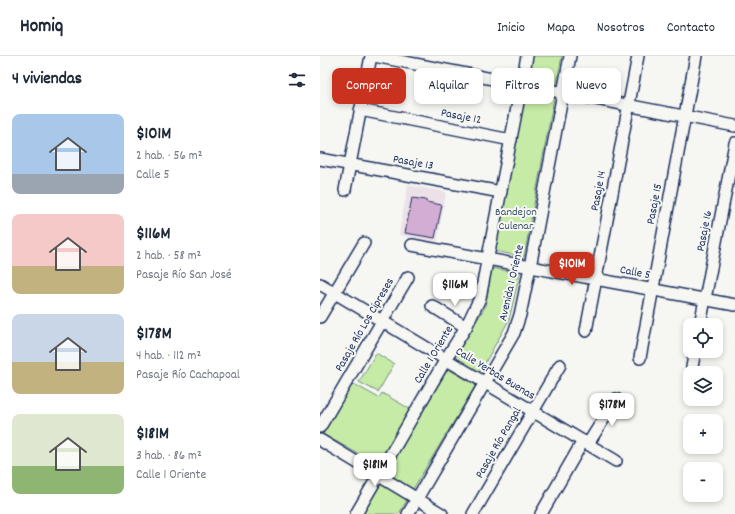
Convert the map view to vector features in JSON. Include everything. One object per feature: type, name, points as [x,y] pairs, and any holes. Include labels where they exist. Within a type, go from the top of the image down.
[{"type":"street","points":[[345,190],[370,56]]},
{"type":"street","points":[[374,56],[491,79]]},
{"type":"street","name":"Calle 1 Oriente","points":[[525,68],[527,56]]},
{"type":"street","name":"Avenida 1 Oriente","points":[[568,68],[570,56]]},
{"type":"street","name":"Pasaje 14","points":[[586,331],[638,56]]},
{"type":"street","name":"Pasaje 15","points":[[640,358],[696,56]]},
{"type":"street","name":"Avenida 1 Oriente","points":[[408,514],[514,333],[518,323],[562,98]]},
{"type":"street","name":"Calle 1 Oriente","points":[[356,514],[466,327],[480,298],[518,104]]},
{"type":"street","points":[[619,104],[735,126]]},
{"type":"street","name":"Pasaje 12","points":[[360,110],[511,140]]},
{"type":"street","name":"Pasaje 16","points":[[701,318],[735,143]]},
{"type":"street","name":"Pasaje 13","points":[[320,159],[501,192]]},
{"type":"street","points":[[320,317],[364,242]]},
{"type":"street","name":"Calle 5","points":[[412,245],[735,305]]},
{"type":"street","name":"Pasaje Río Los Cipreses","points":[[320,427],[408,277]]},
{"type":"street","name":"Calle Yerbas Buenas","points":[[320,284],[616,461]]},
{"type":"street","points":[[432,306],[466,327]]},
{"type":"street","name":"Pasaje Río Pangal","points":[[473,514],[560,365]]},
{"type":"street","points":[[541,514],[616,398]]},
{"type":"street","points":[[320,440],[442,514]]},
{"type":"shaded area","points":[[408,185],[446,192],[437,242],[399,235]]},
{"type":"green space","name":"Bandejon Culenar","points":[[531,56],[562,56],[554,98],[554,68],[529,68]]},
{"type":"green space","name":"Bandejon Culenar","points":[[522,104],[553,104],[524,257],[494,251]]},
{"type":"green space","points":[[492,268],[520,273],[509,320],[480,372],[454,357],[485,307]]},
{"type":"green space","points":[[376,353],[394,364],[378,392],[359,382]]},
{"type":"green space","points":[[448,369],[476,385],[413,489],[386,472]]},
{"type":"green space","points":[[352,383],[379,398],[382,393],[410,409],[378,465],[323,434]]},
{"type":"green space","points":[[382,482],[408,498],[399,514],[363,514]]},
{"type":"building","points":[[412,198],[426,200],[426,202],[442,205],[435,238],[405,233]]}]
